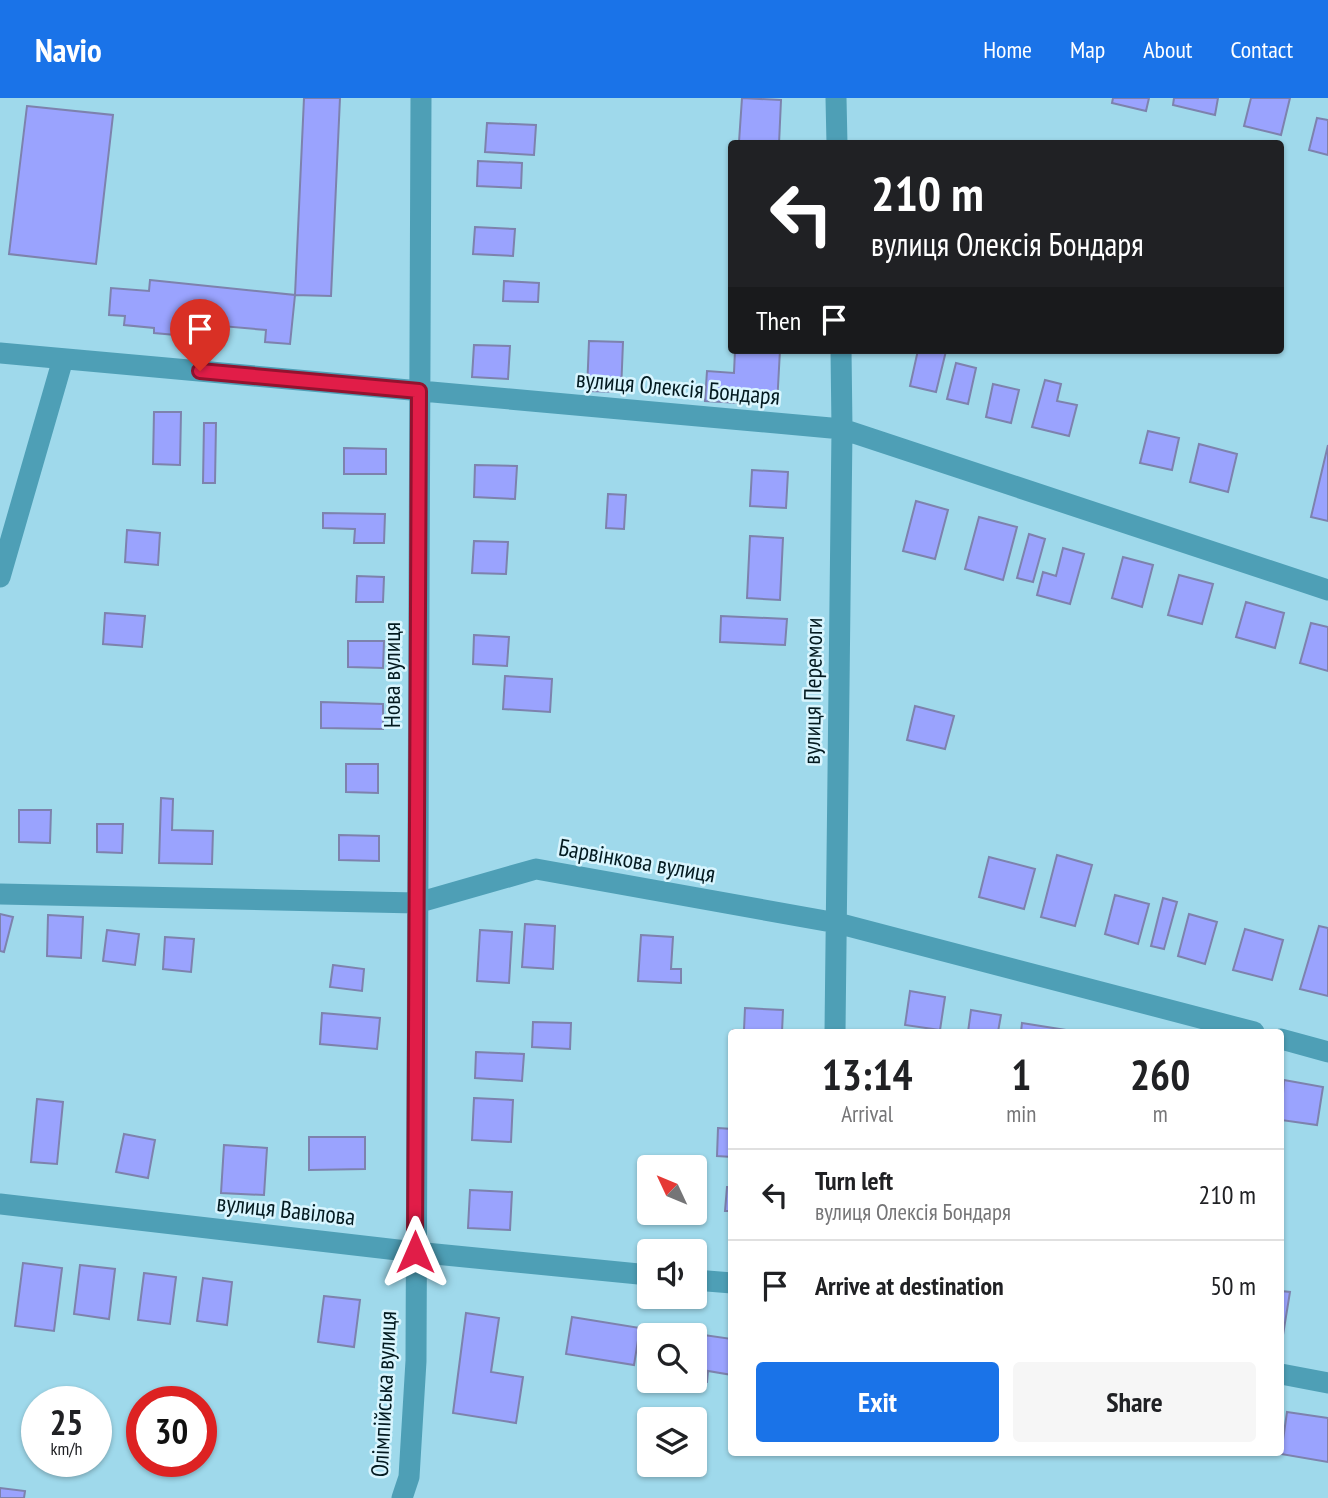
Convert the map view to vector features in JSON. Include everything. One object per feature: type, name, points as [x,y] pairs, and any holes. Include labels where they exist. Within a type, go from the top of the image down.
[{"type":"street","name":"Нова вулиця","points":[[415,1252],[421,98]]},
{"type":"street","points":[[836,98],[837,140]]},
{"type":"street","name":"вулиця Олексія Бондаря","points":[[0,353],[842,429],[1328,590]]},
{"type":"street","name":"вулиця Перемоги","points":[[835,1029],[841,354]]},
{"type":"street","points":[[0,577],[63,359]]},
{"type":"street","name":"Барвінкова вулиця","points":[[0,894],[417,903],[536,869],[836,923],[1242,1029]]},
{"type":"street","points":[[1284,1041],[1328,1052]]},
{"type":"street","name":"вулиця Вавілова","points":[[0,1205],[415,1252],[637,1274]]},
{"type":"street","name":"Олімпійська вулиця","points":[[402,1498],[409,1477],[416,1361],[415,1252]]},
{"type":"street","points":[[707,1281],[728,1283]]},
{"type":"street","points":[[1284,1375],[1328,1383]]},
{"type":"building","points":[[304,98],[340,98],[331,296],[295,295]]},
{"type":"building","points":[[742,98],[781,100],[779,140],[739,140]]},
{"type":"building","points":[[1113,98],[1149,98],[1146,111],[1112,103]]},
{"type":"building","points":[[1174,98],[1218,98],[1215,115],[1173,105]]},
{"type":"building","points":[[1251,98],[1290,98],[1281,135],[1244,126]]},
{"type":"building","points":[[27,106],[113,115],[96,264],[9,254]]},
{"type":"building","points":[[1317,118],[1328,120],[1328,155],[1309,150]]},
{"type":"building","points":[[487,123],[536,125],[534,155],[485,152]]},
{"type":"building","points":[[478,161],[522,163],[521,188],[477,186]]},
{"type":"building","points":[[475,227],[515,229],[513,256],[473,254]]},
{"type":"building","points":[[150,280],[295,295],[290,344],[265,342],[266,330],[222,326],[221,339],[154,333],[154,328],[124,325],[125,316],[109,315],[111,288],[149,291]]},
{"type":"building","points":[[504,281],[539,283],[538,302],[503,301]]},
{"type":"building","points":[[589,341],[623,342],[621,392],[587,391]]},
{"type":"building","points":[[474,345],[510,346],[508,379],[472,377]]},
{"type":"building","points":[[735,354],[780,354],[777,405],[705,401],[707,371],[734,373]]},
{"type":"building","points":[[917,354],[945,354],[936,392],[910,386]]},
{"type":"building","points":[[956,363],[976,368],[968,404],[947,399]]},
{"type":"building","points":[[1045,380],[1061,384],[1057,401],[1077,405],[1069,436],[1032,427]]},
{"type":"building","points":[[993,384],[1019,390],[1011,423],[986,417]]},
{"type":"building","points":[[154,412],[181,412],[180,465],[153,464]]},
{"type":"building","points":[[204,423],[216,423],[215,483],[203,483]]},
{"type":"building","points":[[1148,431],[1179,438],[1172,470],[1140,463]]},
{"type":"building","points":[[1199,444],[1237,454],[1228,492],[1190,482]]},
{"type":"building","points":[[1328,445],[1328,521],[1311,517]]},
{"type":"building","points":[[344,448],[386,449],[386,474],[344,474]]},
{"type":"building","points":[[475,465],[517,466],[515,499],[474,497]]},
{"type":"building","points":[[752,470],[788,472],[786,508],[750,506]]},
{"type":"building","points":[[608,494],[626,495],[624,529],[606,528]]},
{"type":"building","points":[[916,501],[948,510],[935,559],[903,551]]},
{"type":"building","points":[[323,513],[385,514],[384,543],[354,543],[355,529],[323,528]]},
{"type":"building","points":[[979,517],[1017,527],[1003,580],[965,569]]},
{"type":"building","points":[[127,530],[160,533],[158,565],[125,562]]},
{"type":"building","points":[[1029,534],[1045,539],[1033,582],[1017,578]]},
{"type":"building","points":[[750,536],[783,538],[780,600],[747,598]]},
{"type":"building","points":[[474,541],[508,542],[506,574],[472,573]]},
{"type":"building","points":[[1063,548],[1084,554],[1070,604],[1037,595],[1043,572],[1056,576]]},
{"type":"building","points":[[1123,557],[1153,565],[1142,607],[1112,598]]},
{"type":"building","points":[[1179,575],[1213,584],[1202,624],[1168,615]]},
{"type":"building","points":[[357,576],[384,577],[383,602],[356,602]]},
{"type":"building","points":[[1246,602],[1284,613],[1275,648],[1236,637]]},
{"type":"building","points":[[105,613],[145,616],[142,647],[103,644]]},
{"type":"building","points":[[721,616],[787,619],[785,645],[720,642]]},
{"type":"building","points":[[1311,623],[1328,627],[1328,671],[1300,663]]},
{"type":"building","points":[[474,635],[509,637],[507,666],[473,664]]},
{"type":"building","points":[[348,641],[384,641],[383,668],[348,667]]},
{"type":"building","points":[[505,676],[552,679],[550,712],[503,709]]},
{"type":"building","points":[[321,702],[383,704],[383,729],[321,728]]},
{"type":"building","points":[[915,706],[954,716],[945,749],[907,740]]},
{"type":"building","points":[[346,764],[378,764],[378,793],[346,792]]},
{"type":"building","points":[[161,798],[173,799],[172,830],[213,831],[212,864],[159,863]]},
{"type":"building","points":[[19,810],[51,810],[50,843],[19,842]]},
{"type":"building","points":[[97,824],[123,824],[122,853],[97,852]]},
{"type":"building","points":[[339,835],[379,836],[379,861],[339,860]]},
{"type":"building","points":[[1057,855],[1092,865],[1075,926],[1041,917]]},
{"type":"building","points":[[989,857],[1035,869],[1024,909],[979,897]]},
{"type":"building","points":[[1115,895],[1149,904],[1138,944],[1105,934]]},
{"type":"building","points":[[1163,898],[1177,902],[1164,949],[1151,946]]},
{"type":"building","points":[[0,914],[13,917],[4,952],[0,951]]},
{"type":"building","points":[[1189,914],[1217,922],[1205,964],[1178,956]]},
{"type":"building","points":[[48,915],[83,917],[81,958],[47,956]]},
{"type":"building","points":[[525,924],[555,926],[553,969],[522,967]]},
{"type":"building","points":[[1319,926],[1328,928],[1328,996],[1300,989]]},
{"type":"building","points":[[1245,929],[1283,940],[1272,980],[1233,970]]},
{"type":"building","points":[[107,930],[139,934],[135,965],[103,961]]},
{"type":"building","points":[[480,930],[512,932],[509,983],[477,981]]},
{"type":"building","points":[[641,935],[673,937],[671,969],[681,969],[681,983],[638,981]]},
{"type":"building","points":[[165,937],[194,939],[191,972],[163,969]]},
{"type":"building","points":[[333,965],[364,969],[362,991],[330,987]]},
{"type":"building","points":[[910,991],[945,997],[940,1029],[905,1025]]},
{"type":"building","points":[[745,1008],[783,1010],[782,1029],[744,1029]]},
{"type":"building","points":[[971,1010],[1001,1015],[999,1029],[968,1029]]},
{"type":"building","points":[[322,1013],[380,1018],[377,1049],[320,1044]]},
{"type":"building","points":[[533,1022],[571,1023],[570,1049],[532,1047]]},
{"type":"building","points":[[1022,1023],[1060,1029],[1021,1029]]},
{"type":"building","points":[[476,1052],[524,1054],[522,1081],[475,1078]]},
{"type":"building","points":[[1284,1080],[1323,1087],[1317,1125],[1284,1120]]},
{"type":"building","points":[[474,1098],[513,1100],[511,1142],[472,1140]]},
{"type":"building","points":[[37,1099],[63,1102],[57,1164],[31,1162]]},
{"type":"building","points":[[718,1128],[728,1129],[728,1157],[717,1156]]},
{"type":"building","points":[[124,1134],[155,1140],[148,1178],[116,1172]]},
{"type":"building","points":[[309,1137],[365,1137],[365,1169],[309,1170]]},
{"type":"building","points":[[224,1145],[267,1148],[264,1195],[221,1193]]},
{"type":"building","points":[[727,1187],[728,1187],[728,1211],[725,1211]]},
{"type":"building","points":[[470,1190],[512,1192],[510,1230],[468,1228]]},
{"type":"building","points":[[23,1263],[62,1268],[54,1331],[15,1326]]},
{"type":"building","points":[[80,1265],[115,1269],[109,1319],[74,1314]]},
{"type":"building","points":[[144,1273],[176,1277],[170,1324],[138,1320]]},
{"type":"building","points":[[203,1278],[232,1282],[227,1325],[197,1321]]},
{"type":"building","points":[[1284,1291],[1290,1292],[1284,1329]]},
{"type":"building","points":[[324,1296],[360,1300],[354,1347],[318,1342]]},
{"type":"building","points":[[466,1313],[499,1318],[491,1372],[523,1377],[516,1423],[453,1413]]},
{"type":"building","points":[[572,1317],[637,1328],[634,1365],[566,1354]]},
{"type":"building","points":[[707,1335],[728,1338],[728,1374],[708,1371],[707,1382]]},
{"type":"building","points":[[1287,1412],[1328,1418],[1328,1462],[1284,1455]]},
{"type":"building","points":[[0,1488],[25,1491],[24,1498],[0,1498]]},
{"type":"route","points":[[200,371],[419,391],[415,1252]]}]
